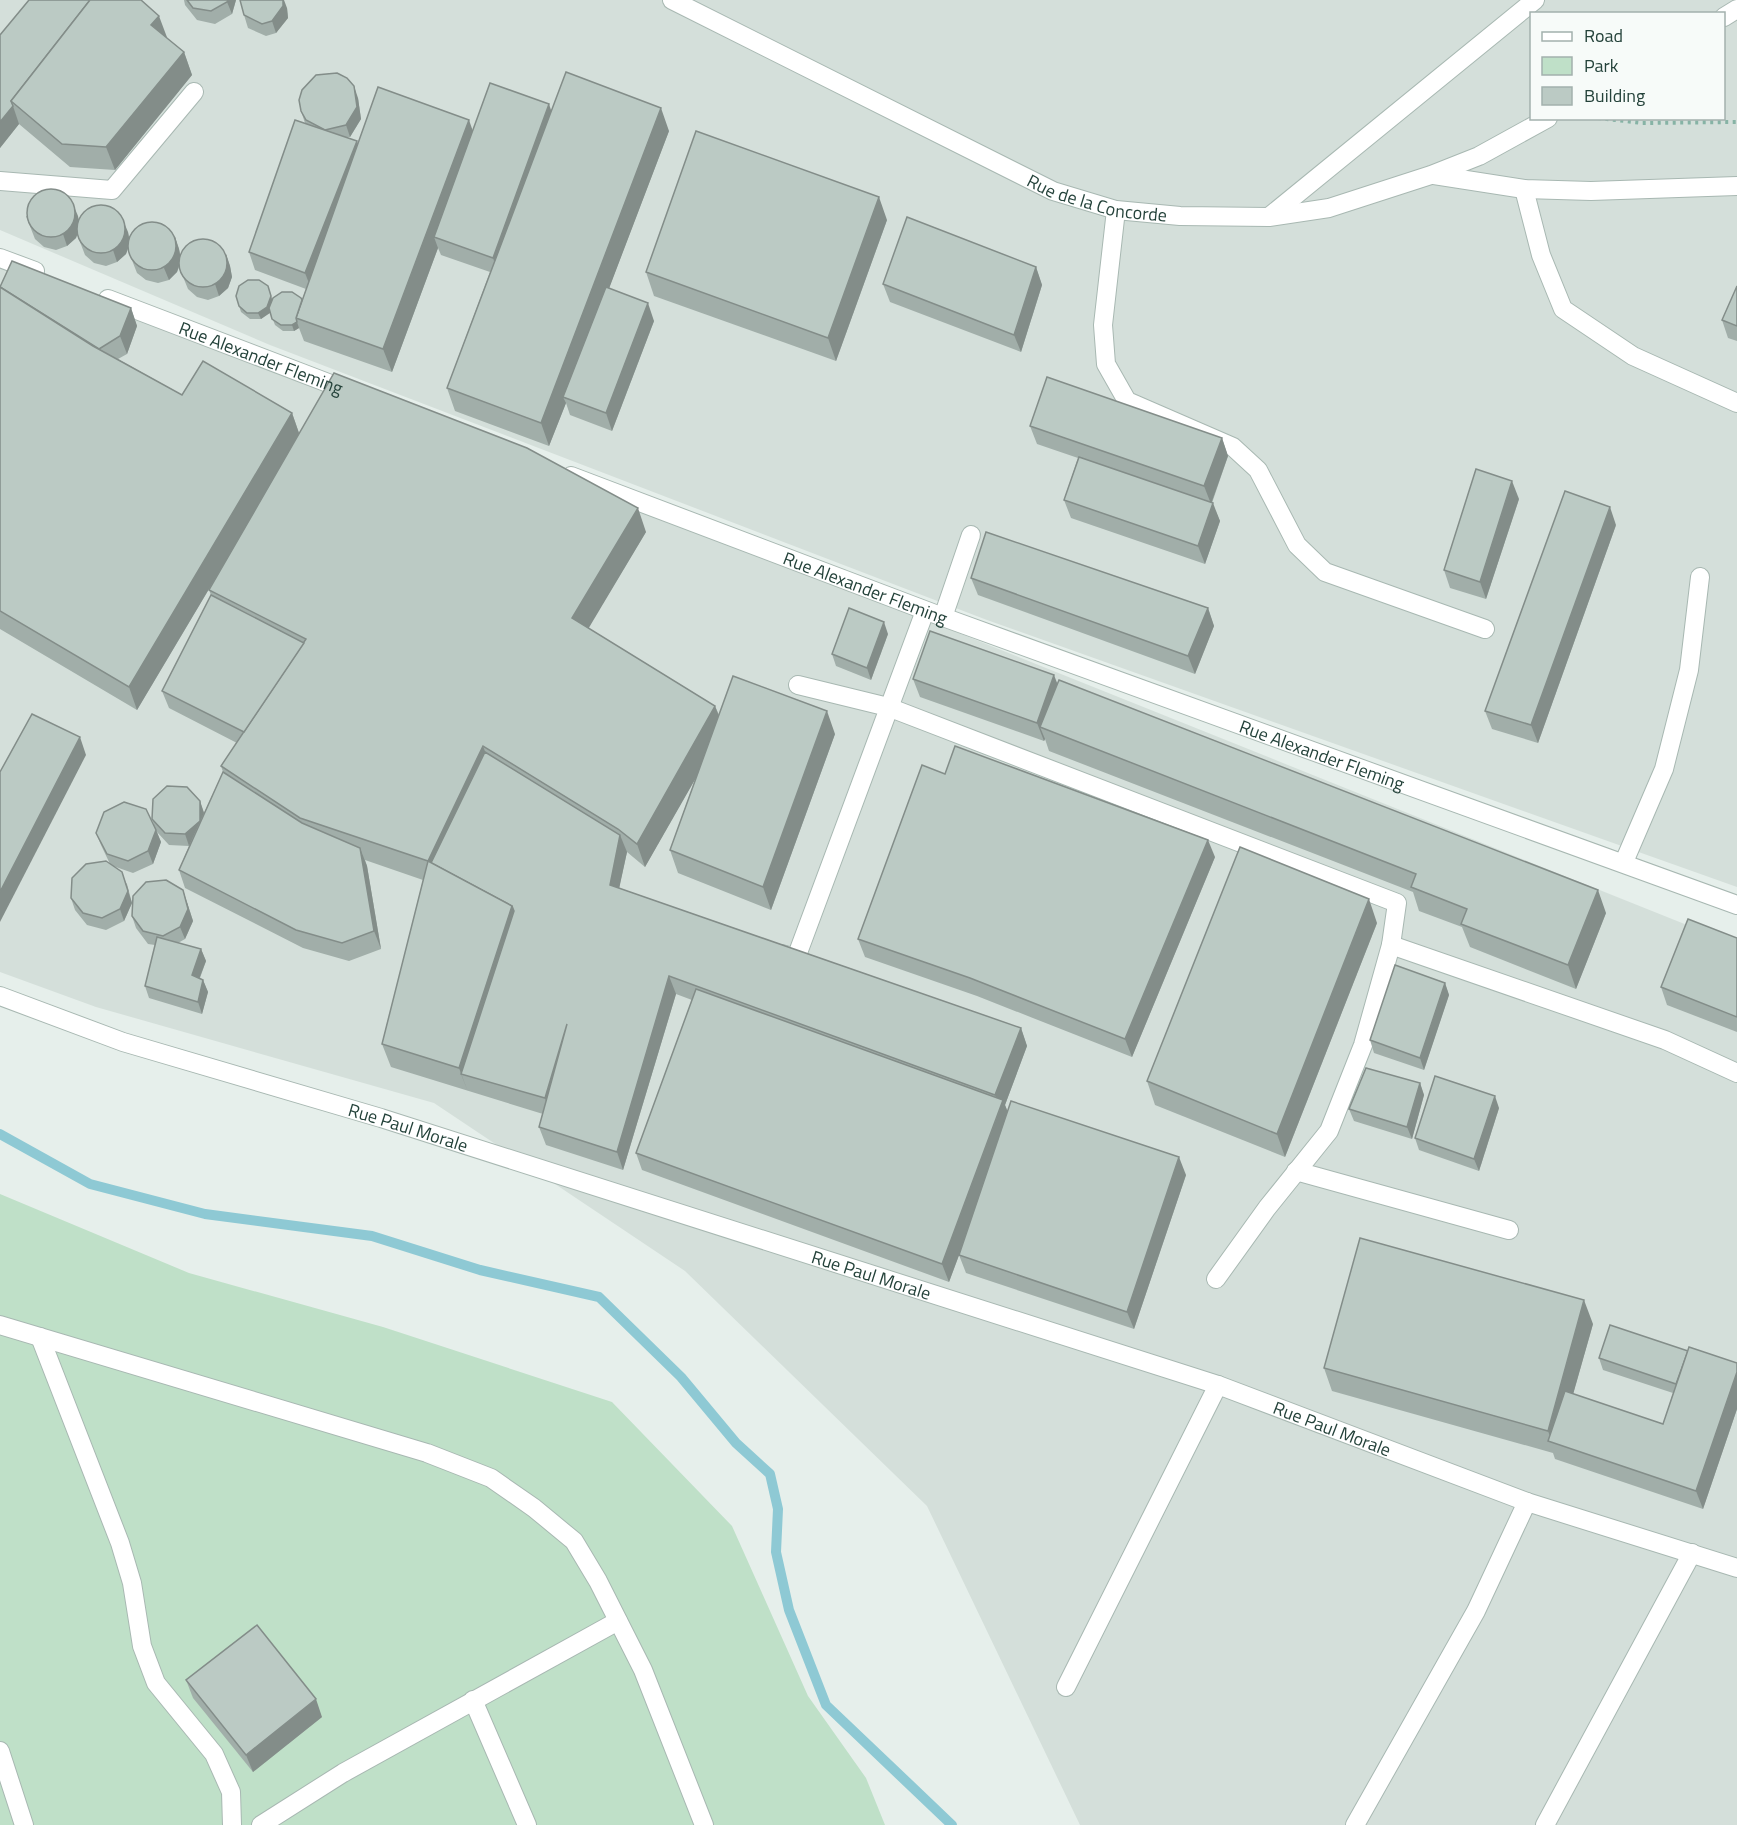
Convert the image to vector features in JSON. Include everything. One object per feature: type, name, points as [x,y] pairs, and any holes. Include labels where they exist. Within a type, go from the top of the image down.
[{"type":"street","name":"Rue de la Concorde","points":[[672,0],[1053,191],[1116,210],[1180,216],[1269,217],[1329,208],[1431,175],[1479,156],[1544,120]]},
{"type":"street","points":[[1269,217],[1535,0]]},
{"type":"street","points":[[0,181],[112,190],[194,92]]},
{"type":"street","points":[[1431,175],[1524,189],[1591,191],[1737,186]]},
{"type":"street","points":[[1524,189],[1541,255],[1563,309],[1633,356],[1737,403]]},
{"type":"street","points":[[1116,210],[1103,325],[1106,364],[1127,401],[1233,447],[1258,470],[1297,545],[1325,572],[1485,629]]},
{"type":"street","points":[[0,258],[56,279]]},
{"type":"street","name":"Rue Alexander Fleming","points":[[89,292],[368,398]]},
{"type":"street","name":"Rue Alexander Fleming","points":[[557,470],[925,611],[1624,862],[1737,905]]},
{"type":"street","points":[[943,617],[971,535]]},
{"type":"street","points":[[1624,862],[1664,769],[1689,670],[1700,577]]},
{"type":"street","points":[[764,947],[796,958],[925,611]]},
{"type":"street","points":[[798,685],[888,707],[1397,903],[1392,945],[1363,1045],[1329,1131],[1296,1171],[1216,1279]]},
{"type":"street","points":[[1392,945],[1665,1040],[1737,1073]]},
{"type":"street","name":"Rue Paul Morale","points":[[0,996],[123,1042],[381,1118],[1218,1384],[1527,1502],[1737,1568]]},
{"type":"street","points":[[1296,1171],[1509,1230]]},
{"type":"street","points":[[0,1325],[426,1453],[491,1478],[534,1508],[574,1541],[618,1621],[643,1670],[704,1825]]},
{"type":"street","points":[[40,1337],[120,1543],[132,1583],[142,1646],[156,1683],[214,1754],[231,1792],[232,1825]]},
{"type":"street","points":[[1066,1687],[1218,1384]]},
{"type":"street","points":[[1355,1825],[1476,1611],[1527,1502]]},
{"type":"street","points":[[1545,1825],[1692,1553]]},
{"type":"street","points":[[261,1825],[343,1773],[618,1621]]},
{"type":"street","points":[[473,1700],[527,1825]]},
{"type":"street","points":[[0,1751],[24,1825]]},
{"type":"path","points":[[1616,120],[1642,123],[1737,122]]},
{"type":"shaded area","points":[[0,0],[1737,0],[1737,887],[987,620],[270,345],[0,230]]},
{"type":"shaded area","points":[[0,258],[754,551],[1737,945],[1737,1825],[1080,1825],[927,1506],[685,1271],[434,1103],[96,1007],[0,972]]},
{"type":"green space","points":[[0,1194],[189,1273],[383,1327],[612,1402],[732,1526],[808,1696],[866,1778],[885,1825],[0,1825]]},
{"type":"building","points":[[29,0],[90,0],[11,101],[13,106],[0,122],[0,35]]},
{"type":"building","points":[[90,0],[141,0],[159,16],[151,25],[184,52],[106,147],[62,144],[11,101]]},
{"type":"building","points":[[187,0],[228,0],[211,11],[193,8]]},
{"type":"building","points":[[240,0],[283,0],[283,6],[272,21],[262,24],[244,15]]},
{"type":"building","points":[[566,72],[661,108],[541,423],[447,388]]},
{"type":"building","points":[[337,73],[347,78],[354,86],[357,107],[346,125],[325,130],[306,120],[299,100],[302,90],[316,75]]},
{"type":"building","points":[[490,83],[549,104],[493,258],[434,237]]},
{"type":"building","points":[[378,87],[469,120],[383,349],[296,318]]},
{"type":"building","points":[[295,120],[357,141],[305,273],[249,252]]},
{"type":"building","points":[[696,131],[879,197],[828,338],[646,272]]},
{"type":"building","points":[[46,189],[56,189],[68,196],[75,208],[75,218],[68,230],[56,237],[46,237],[31,226],[27,218],[27,208],[38,193]]},
{"type":"building","points":[[96,205],[106,205],[118,212],[125,224],[125,234],[118,246],[106,253],[96,253],[81,242],[77,234],[77,224],[88,209]]},
{"type":"building","points":[[907,217],[1036,267],[1014,335],[883,284]]},
{"type":"building","points":[[147,222],[157,222],[169,229],[176,241],[176,251],[169,263],[157,270],[147,270],[132,259],[128,251],[128,241],[139,226]]},
{"type":"building","points":[[198,239],[208,239],[220,246],[227,258],[227,268],[220,280],[208,287],[198,287],[183,276],[179,268],[179,258],[190,243]]},
{"type":"building","points":[[12,261],[131,308],[120,336],[99,349],[0,287]]},
{"type":"building","points":[[248,280],[259,280],[268,286],[271,296],[267,307],[258,313],[247,313],[239,306],[236,296],[239,286]]},
{"type":"building","points":[[1737,286],[1737,326],[1722,320]]},
{"type":"building","points":[[0,287],[93,346],[182,395],[203,361],[292,413],[129,687],[0,611]]},
{"type":"building","points":[[606,287],[648,303],[606,413],[563,397]]},
{"type":"building","points":[[282,292],[292,292],[302,300],[296,318],[297,322],[292,325],[281,325],[272,319],[269,308],[273,298]]},
{"type":"building","points":[[334,373],[527,448],[638,508],[572,618],[715,706],[637,844],[618,829],[483,746],[428,861],[300,818],[221,766],[306,639],[209,590]]},
{"type":"building","points":[[1047,377],[1222,438],[1204,486],[1030,426]]},
{"type":"building","points":[[1079,457],[1213,503],[1198,546],[1064,500]]},
{"type":"building","points":[[1476,469],[1512,481],[1480,582],[1444,570]]},
{"type":"building","points":[[1565,491],[1610,507],[1531,725],[1485,711]]},
{"type":"building","points":[[986,532],[1208,608],[1188,656],[971,578]]},
{"type":"building","points":[[211,595],[304,643],[244,732],[162,691]]},
{"type":"building","points":[[849,608],[884,622],[867,668],[832,654]]},
{"type":"building","points":[[930,631],[1054,675],[1037,723],[913,679]]},
{"type":"building","points":[[733,676],[827,711],[763,887],[670,850]]},
{"type":"building","points":[[1059,680],[1598,890],[1568,965],[1461,924],[1467,909],[1411,887],[1416,874],[1040,727]]},
{"type":"building","points":[[32,714],[80,737],[0,892],[0,772]]},
{"type":"building","points":[[955,746],[1208,840],[1125,1039],[970,978],[858,939],[922,765],[945,774]]},
{"type":"building","points":[[485,752],[620,835],[610,885],[1021,1028],[995,1095],[669,976],[617,1152],[539,1127],[567,1024],[545,1098],[461,1074],[514,911],[512,906],[431,863]]},
{"type":"building","points":[[223,772],[302,823],[360,848],[374,931],[342,943],[296,930],[179,870]]},
{"type":"building","points":[[167,786],[187,787],[200,801],[200,821],[185,834],[165,833],[152,819],[153,799]]},
{"type":"building","points":[[124,802],[146,809],[156,830],[148,851],[128,861],[107,854],[96,833],[104,812]]},
{"type":"building","points":[[1240,847],[1369,899],[1277,1134],[1147,1081]]},
{"type":"building","points":[[106,861],[122,872],[128,891],[120,909],[102,918],[83,913],[71,898],[72,878],[86,864]]},
{"type":"building","points":[[428,861],[512,906],[459,1068],[382,1044]]},
{"type":"building","points":[[166,880],[183,890],[188,909],[180,927],[163,936],[143,931],[132,916],[133,896],[146,882]]},
{"type":"building","points":[[1688,919],[1737,938],[1737,1017],[1661,987]]},
{"type":"building","points":[[157,937],[201,949],[192,975],[203,980],[198,1002],[145,986]]},
{"type":"building","points":[[1395,965],[1445,983],[1420,1058],[1370,1040]]},
{"type":"building","points":[[696,989],[1003,1100],[942,1264],[636,1153]]},
{"type":"building","points":[[1366,1068],[1420,1083],[1407,1127],[1349,1109]]},
{"type":"building","points":[[1435,1076],[1495,1096],[1474,1159],[1415,1138]]},
{"type":"building","points":[[1011,1101],[1179,1157],[1127,1312],[959,1255]]},
{"type":"building","points":[[1360,1238],[1584,1300],[1548,1431],[1324,1368]]},
{"type":"building","points":[[1610,1325],[1688,1351],[1676,1384],[1599,1358]]},
{"type":"building","points":[[1689,1347],[1737,1363],[1737,1372],[1696,1491],[1548,1441],[1565,1391],[1663,1424]]},
{"type":"building","points":[[257,1625],[316,1699],[246,1755],[186,1680]]},
{"type":"waterway","points":[[0,1134],[90,1184],[205,1214],[372,1236],[480,1270],[599,1297],[681,1377],[736,1443],[770,1474],[778,1509],[776,1552],[789,1610],[826,1705],[952,1825]]}]
